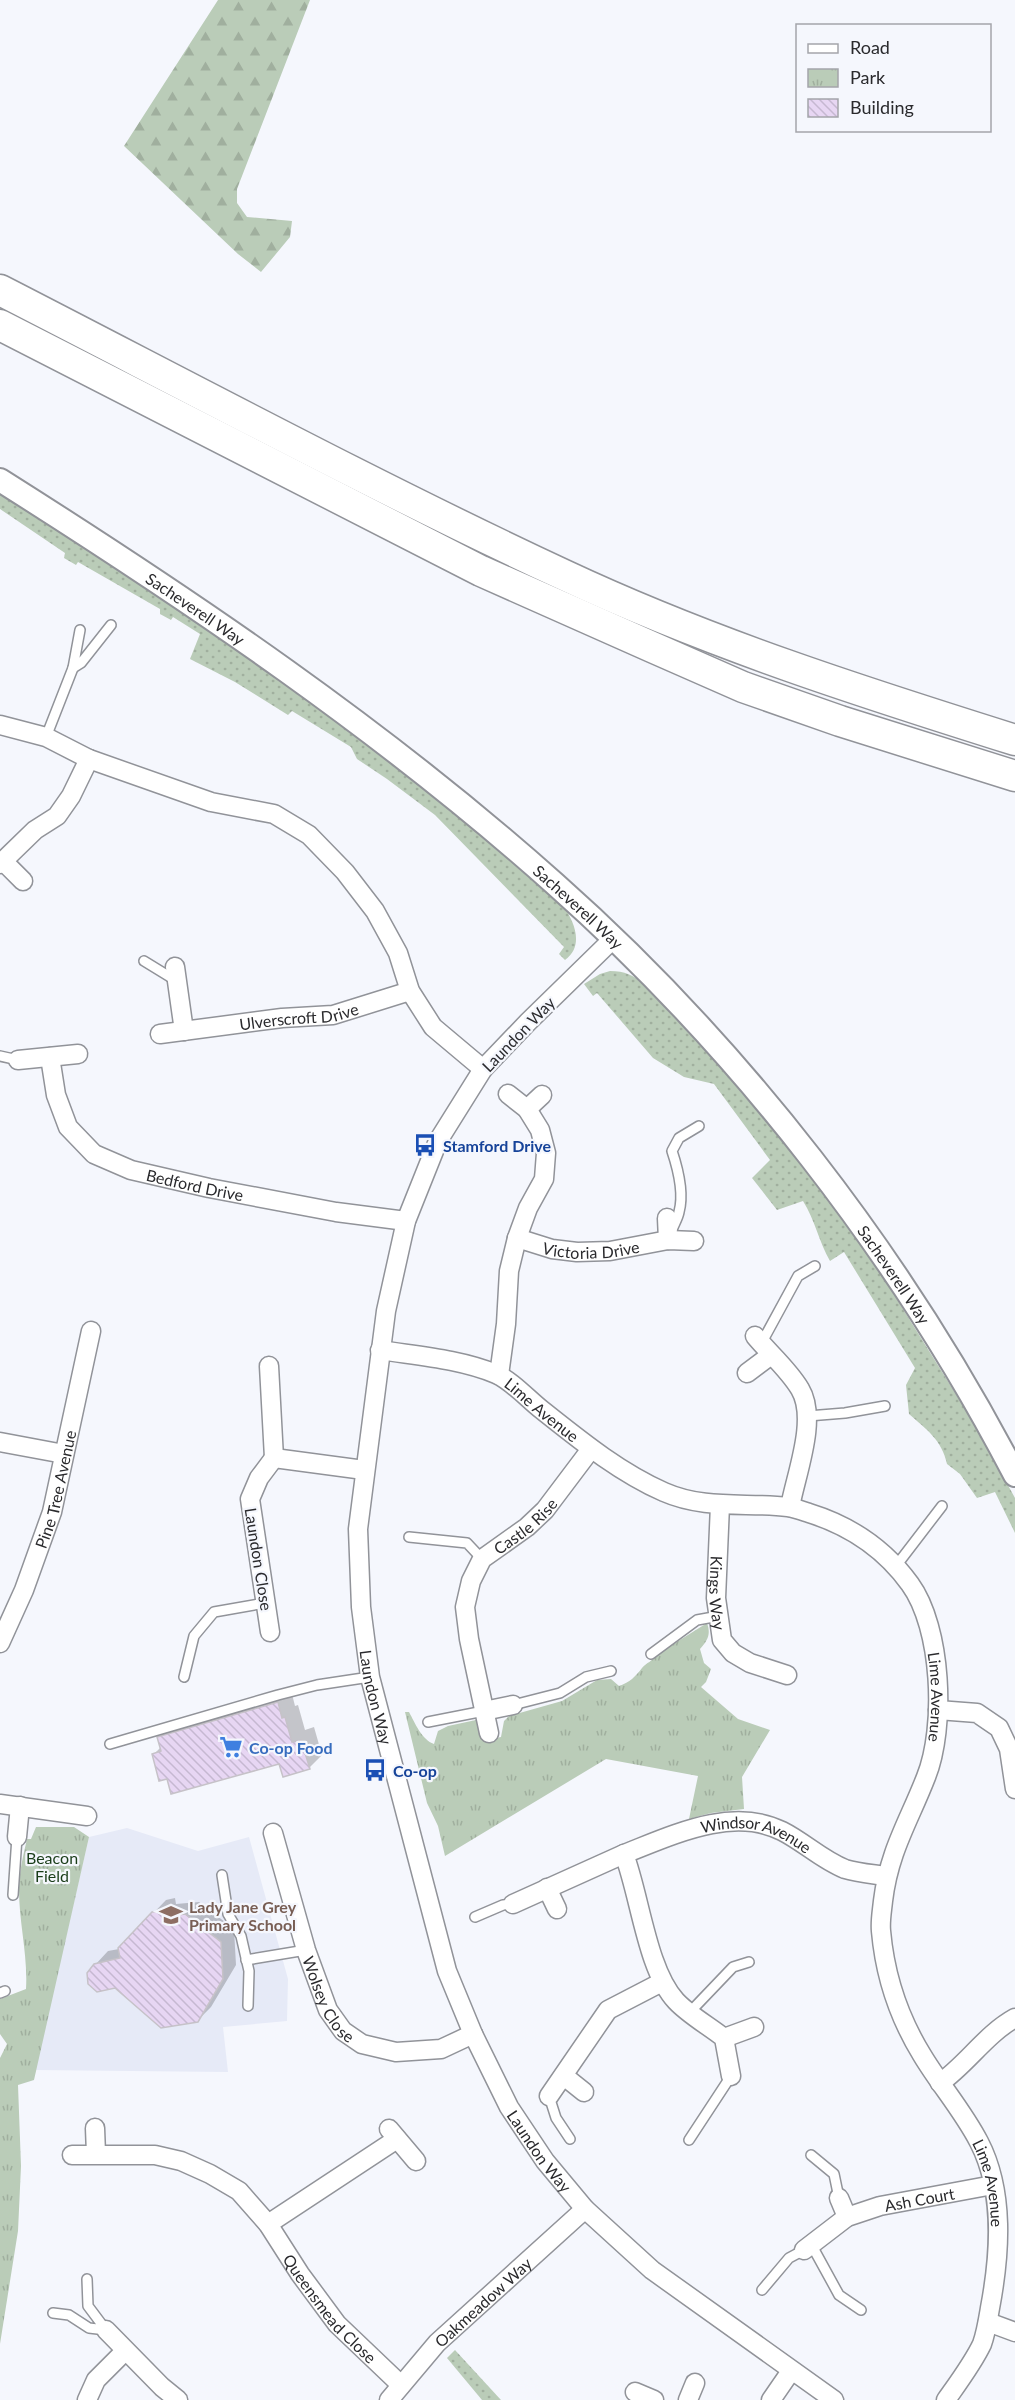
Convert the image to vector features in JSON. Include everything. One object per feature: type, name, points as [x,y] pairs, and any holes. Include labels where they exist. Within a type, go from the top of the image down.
[{"type":"highway","points":[[0,290],[310,449],[565,575],[731,645],[863,692],[1015,740]]},
{"type":"highway","points":[[0,325],[481,571],[609,628],[743,687],[840,721],[1015,776]]},
{"type":"street","name":"Sacheverell Way","points":[[0,480],[235,635],[324,699],[502,837],[614,938],[688,1013],[814,1161],[881,1255],[944,1351],[1015,1475]]},
{"type":"street","points":[[0,725],[46,737],[89,759],[211,802],[274,814],[309,836],[345,872],[375,911],[398,953],[410,991],[433,1027],[483,1069]]},
{"type":"street","points":[[23,881],[2,863],[35,830],[57,816],[71,796],[89,759]]},
{"type":"street","name":"Laundon Way","points":[[614,938],[483,1069],[438,1141],[406,1221],[386,1311],[358,1528],[361,1606],[370,1677],[447,1971],[473,2034],[509,2107],[545,2160],[585,2209],[652,2271],[834,2400]]},
{"type":"street","points":[[176,974],[184,1031]]},
{"type":"street","name":"Ulverscroft Drive","points":[[160,1035],[282,1018],[333,1015],[410,991]]},
{"type":"street","points":[[9,1058],[78,1054]]},
{"type":"street","name":"Bedford Drive","points":[[50,1057],[56,1095],[69,1127],[94,1154],[131,1170],[209,1188],[336,1212],[406,1221]]},
{"type":"street","name":"Victoria Drive","points":[[499,1375],[506,1324],[509,1271],[517,1238],[528,1208],[544,1179],[546,1153],[540,1130],[527,1109],[508,1094]]},
{"type":"street","points":[[527,1109],[542,1095]]},
{"type":"street","points":[[667,1218],[668,1240]]},
{"type":"street","name":"Victoria Drive","points":[[517,1238],[552,1249],[577,1252],[610,1251],[668,1240],[694,1241]]},
{"type":"street","name":"Pine Tree Avenue","points":[[0,1643],[24,1590],[52,1512],[91,1331]]},
{"type":"street","points":[[747,1373],[762,1345],[801,1390],[808,1416],[805,1448],[797,1472],[790,1507]]},
{"type":"street","name":"Lime Avenue","points":[[380,1350],[465,1365],[499,1375],[591,1449],[626,1473],[666,1493],[689,1500],[720,1505],[790,1507],[832,1520],[858,1533],[896,1566],[913,1587],[934,1640],[938,1710],[928,1773],[903,1826],[886,1876],[880,1926],[887,1975],[897,2007],[922,2055],[980,2143],[993,2185],[998,2222],[997,2271],[988,2322],[981,2344],[946,2400]]},
{"type":"street","points":[[269,1366],[274,1458],[364,1470]]},
{"type":"street","points":[[0,1442],[64,1454]]},
{"type":"street","name":"Castle Rise","points":[[489,1733],[469,1639],[465,1607],[471,1581],[482,1559],[527,1527],[545,1510],[591,1449]]},
{"type":"street","name":"Laundon Close","points":[[270,1632],[250,1499],[259,1478],[274,1458]]},
{"type":"street","name":"Kings Way","points":[[720,1505],[716,1598],[722,1640],[733,1653],[750,1663],[787,1675]]},
{"type":"street","points":[[484,1711],[513,1705]]},
{"type":"street","points":[[938,1710],[977,1713],[999,1728],[1009,1749],[1015,1789]]},
{"type":"street","points":[[0,1804],[87,1816]]},
{"type":"street","points":[[17,1837],[20,1806]]},
{"type":"street","name":"Windsor Avenue","points":[[513,1904],[624,1854],[693,1829],[720,1822],[751,1821],[780,1830],[846,1869],[886,1876]]},
{"type":"street","name":"Wolsey Close","points":[[273,1833],[306,1950],[328,2010],[343,2031],[362,2044],[396,2052],[441,2049],[473,2034]]},
{"type":"street","points":[[624,1854],[633,1878],[655,1967],[662,1982],[677,2002],[724,2038],[731,2076]]},
{"type":"street","points":[[547,1888],[557,1909]]},
{"type":"street","points":[[549,2096],[608,2010],[662,1982]]},
{"type":"street","points":[[940,2082],[954,2073],[1004,2024],[1015,2018]]},
{"type":"street","points":[[724,2038],[754,2027]]},
{"type":"street","points":[[564,2076],[584,2092]]},
{"type":"street","points":[[95,2128],[96,2154]]},
{"type":"street","points":[[268,2224],[393,2134],[416,2161]]},
{"type":"street","name":"Queensmead Close","points":[[72,2155],[155,2155],[181,2161],[210,2174],[238,2191],[268,2224],[300,2274],[337,2324],[401,2385]]},
{"type":"street","name":"Ash Court","points":[[807,2247],[847,2217],[880,2206],[993,2185]]},
{"type":"street","points":[[839,2198],[847,2217]]},
{"type":"street","name":"Oakmeadow Way","points":[[389,2400],[437,2343],[585,2209]]},
{"type":"street","points":[[988,2322],[1015,2332]]},
{"type":"street","points":[[106,2330],[178,2400]]},
{"type":"street","points":[[87,2400],[96,2380],[125,2350]]},
{"type":"street","points":[[771,2400],[791,2371]]},
{"type":"street","points":[[688,2400],[695,2383]]},
{"type":"street","points":[[635,2392],[654,2400]]},
{"type":"lane","points":[[73,668],[81,663],[111,625]]},
{"type":"lane","points":[[46,737],[73,668],[80,630]]},
{"type":"lane","points":[[144,961],[176,974]]},
{"type":"lane","points":[[668,1240],[680,1211],[677,1166],[672,1151],[679,1138],[699,1126]]},
{"type":"lane","points":[[762,1345],[798,1276],[815,1266]]},
{"type":"lane","points":[[808,1416],[885,1406]]},
{"type":"lane","points":[[896,1566],[942,1506]]},
{"type":"lane","points":[[409,1537],[466,1543],[482,1559]]},
{"type":"lane","points":[[184,1677],[194,1636],[214,1612],[265,1603]]},
{"type":"lane","points":[[651,1654],[698,1620],[718,1616]]},
{"type":"lane","points":[[513,1705],[560,1694],[586,1677],[612,1671]]},
{"type":"lane","points":[[110,1744],[278,1695],[317,1685],[370,1677]]},
{"type":"lane","points":[[428,1722],[484,1711]]},
{"type":"lane","points":[[13,1894],[17,1837]]},
{"type":"lane","points":[[222,1875],[228,1914],[242,1936],[249,1971],[248,2006]]},
{"type":"lane","points":[[475,1917],[503,1905],[513,1904]]},
{"type":"lane","points":[[246,1960],[306,1950]]},
{"type":"lane","points":[[690,2012],[733,1967],[749,1962]]},
{"type":"lane","points":[[690,2140],[731,2076]]},
{"type":"lane","points":[[549,2096],[556,2118],[570,2139]]},
{"type":"lane","points":[[811,2155],[834,2174],[839,2198]]},
{"type":"lane","points":[[762,2290],[789,2258],[807,2247],[839,2295],[861,2310]]},
{"type":"lane","points":[[87,2279],[88,2306],[106,2330]]},
{"type":"lane","points":[[53,2313],[69,2315],[89,2328],[106,2330]]},
{"type":"shaded area","name":"Lady Jane Grey Primary School","points":[[127,1828],[198,1851],[249,1837],[288,1979],[287,2021],[223,2027],[228,2072],[35,2070],[89,1837]]},
{"type":"green space","points":[[218,0],[310,0],[237,189],[237,203],[247,217],[292,221],[290,237],[261,272],[238,254],[124,146]]},
{"type":"green space","points":[[0,493],[219,638],[430,794],[564,907],[576,934],[571,954],[565,960],[559,954],[564,947],[435,815],[357,759],[351,747],[292,711],[288,715],[235,682],[190,659],[200,634],[173,617],[171,620],[160,614],[160,609],[78,562],[76,565],[64,558],[65,553],[0,509]]},
{"type":"green space","points":[[610,971],[629,974],[644,984],[741,1089],[815,1182],[880,1272],[972,1420],[1015,1498],[1015,1533],[995,1492],[977,1498],[960,1474],[947,1464],[933,1436],[909,1414],[906,1385],[915,1368],[844,1252],[830,1261],[803,1201],[777,1210],[752,1178],[770,1160],[714,1084],[684,1077],[653,1058],[597,993],[593,996],[584,984]]},
{"type":"green space","points":[[707,1623],[708,1637],[700,1649],[704,1663],[711,1669],[706,1682],[701,1687],[738,1719],[770,1730],[742,1777],[744,1809],[711,1813],[689,1819],[698,1776],[606,1759],[445,1856],[438,1826],[427,1803],[405,1712],[409,1712],[422,1735],[434,1744],[438,1731],[448,1726],[476,1720],[485,1740],[501,1737],[504,1721],[509,1716],[562,1701],[597,1680],[611,1679],[619,1686],[632,1679],[656,1655]]},
{"type":"green space","name":"Beacon Field","points":[[36,1827],[74,1827],[89,1837],[34,2080],[18,2085],[21,2166],[18,2231],[0,2344],[0,2058],[7,2044],[0,2034],[0,1999],[26,1989],[19,1884],[27,1839],[31,1839]]},
{"type":"green space","points":[[455,2350],[501,2400],[482,2400],[447,2358]]},
{"type":"building","name":"Co-op Food","points":[[278,1702],[292,1742],[301,1740],[310,1769],[283,1777],[279,1764],[171,1794],[167,1779],[159,1781],[152,1754],[161,1751],[157,1737]]},
{"type":"building","points":[[162,1911],[163,1917],[185,1914],[221,1942],[223,1979],[198,2022],[161,2028],[115,1988],[97,1992],[88,1984],[87,1973],[94,1964],[120,1958],[118,1948],[152,1912]]},
{"type":"place","name":"Stamford Drive","points":[[425,1145]]},
{"type":"place","name":"Co-op Food","points":[[231,1747]]},
{"type":"place","name":"Co-op","points":[[375,1770]]},
{"type":"place","name":"Lady Jane Grey Primary School","points":[[171,1915]]}]
